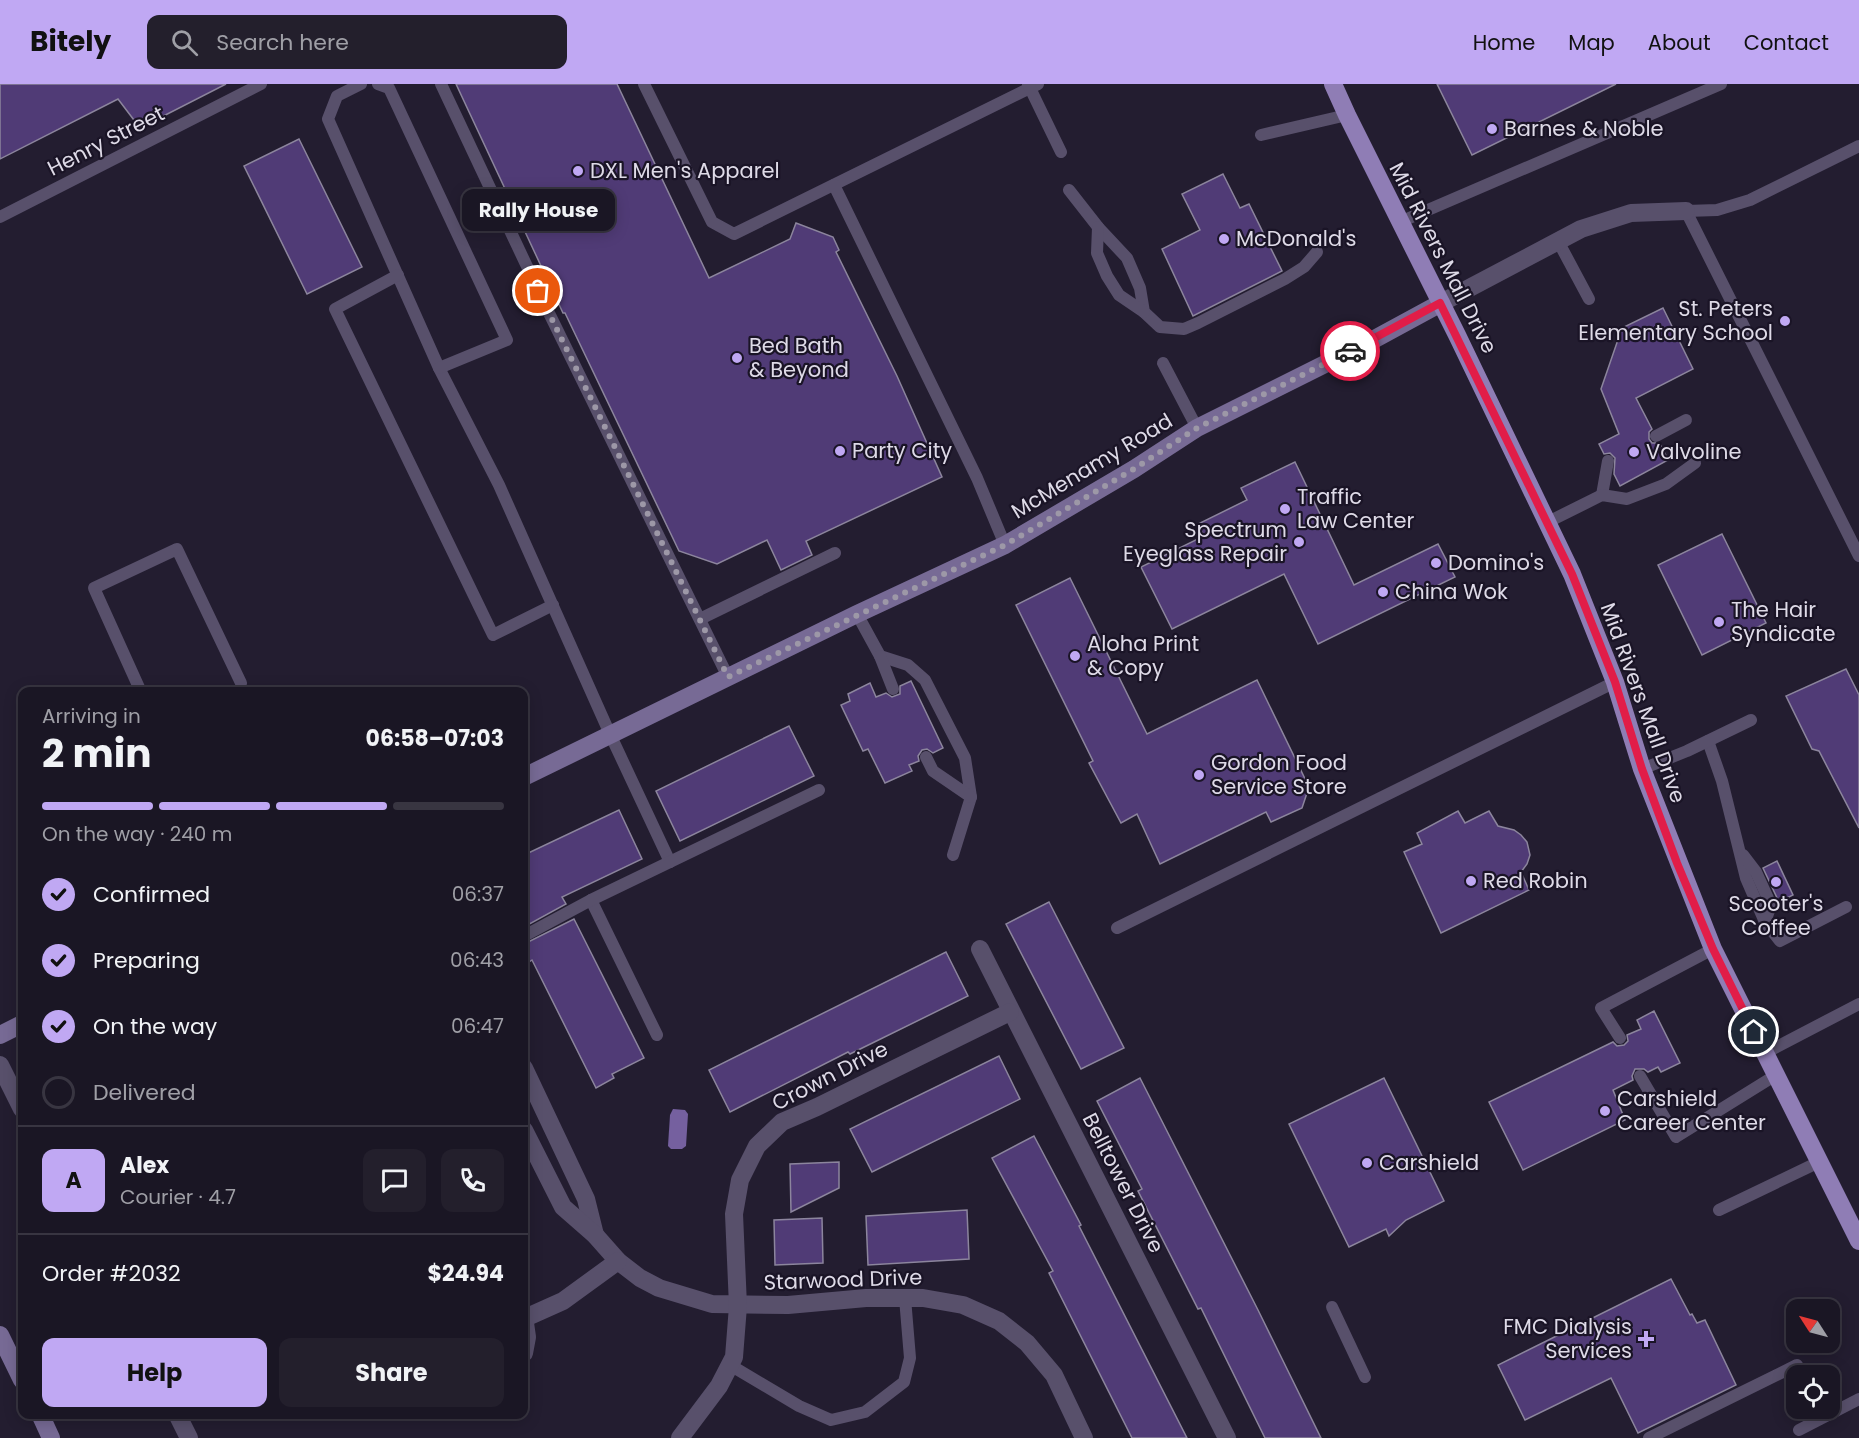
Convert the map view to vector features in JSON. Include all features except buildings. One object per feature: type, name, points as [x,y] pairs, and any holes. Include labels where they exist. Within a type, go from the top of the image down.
[{"type":"main road","name":"Mid Rivers Mall Drive","points":[[1334,84],[1347,116],[1572,574],[1615,682],[1642,769],[1713,949],[1856,1229]]},
{"type":"street","name":"McMenamy Road","points":[[528,775],[857,614],[1005,545],[1134,469],[1197,428],[1371,341],[1581,229],[1631,213],[1686,211]]},
{"type":"street","name":"Belltower Drive","points":[[980,949],[1227,1438]]},
{"type":"street","name":"Crown Drive","points":[[680,1438],[719,1386],[734,1357],[738,1306],[734,1214],[740,1180],[757,1146],[782,1122],[818,1107],[1010,1012]]},
{"type":"street","points":[[0,1035],[18,1026]]},
{"type":"street","points":[[0,1065],[18,1101]]},
{"type":"street","name":"Starwood Drive","points":[[528,1076],[586,1199],[595,1235]]},
{"type":"street","name":"Starwood Drive","points":[[528,1138],[563,1207],[595,1235],[618,1261],[640,1278],[659,1288],[712,1304],[788,1305],[866,1298],[923,1298],[963,1305],[999,1321],[1027,1343],[1054,1375],[1084,1438]]},
{"type":"street","points":[[528,1315],[563,1301],[618,1261]]},
{"type":"street","points":[[0,1335],[18,1372]]},
{"type":"street","points":[[42,1419],[51,1438]]},
{"type":"street","points":[[180,1419],[189,1438]]},
{"type":"lane","name":"Henry Street","points":[[0,217],[261,84]]},
{"type":"lane","points":[[361,84],[337,96],[328,119],[439,368],[499,485],[610,735],[670,862]]},
{"type":"lane","points":[[378,84],[389,88],[507,340],[439,368]]},
{"type":"lane","points":[[441,84],[548,311],[728,677]]},
{"type":"lane","points":[[644,84],[712,222],[734,234],[1032,85],[1061,152]]},
{"type":"lane","points":[[1400,222],[1721,84]]},
{"type":"lane","points":[[1261,135],[1347,116]]},
{"type":"lane","points":[[1859,146],[1750,200],[1717,210],[1686,211],[1859,556]]},
{"type":"lane","points":[[834,184],[977,478],[1005,545]]},
{"type":"lane","points":[[1069,190],[1098,227],[1127,258],[1140,288],[1144,312]]},
{"type":"lane","points":[[1098,227],[1097,253],[1107,276],[1119,295],[1144,312],[1160,327],[1184,329],[1285,279],[1304,267],[1317,252]]},
{"type":"lane","points":[[1557,241],[1589,298]]},
{"type":"lane","points":[[398,275],[335,309],[493,635],[553,606]]},
{"type":"lane","points":[[1163,363],[1197,428]]},
{"type":"lane","points":[[1656,436],[1686,420]]},
{"type":"lane","points":[[1602,495],[1608,461]]},
{"type":"lane","points":[[1548,522],[1602,495],[1627,499],[1666,484],[1695,464]]},
{"type":"lane","points":[[139,687],[94,588],[177,549],[241,683]]},
{"type":"lane","points":[[700,619],[835,552]]},
{"type":"lane","points":[[857,614],[880,656],[893,689]]},
{"type":"lane","points":[[880,656],[908,665],[926,680],[965,758],[971,797],[953,855]]},
{"type":"lane","points":[[1117,928],[1615,682]]},
{"type":"lane","points":[[1642,769],[1751,720]]},
{"type":"lane","points":[[1708,741],[1722,781],[1739,849],[1756,872],[1771,905],[1765,922],[1780,941],[1846,907]]},
{"type":"lane","points":[[926,757],[933,771],[971,797]]},
{"type":"lane","points":[[528,934],[591,900],[819,790]]},
{"type":"lane","points":[[591,900],[657,1035]]},
{"type":"lane","points":[[1620,1038],[1601,1008],[1713,949]]},
{"type":"lane","points":[[1765,1053],[1859,1004]]},
{"type":"lane","points":[[1640,1076],[1676,1137],[1776,1075]]},
{"type":"lane","points":[[1719,1210],[1820,1162]]},
{"type":"lane","points":[[730,1365],[799,1406],[831,1420],[865,1412],[904,1382],[910,1358],[905,1298]]},
{"type":"lane","points":[[1332,1307],[1365,1377]]},
{"type":"lane","points":[[1649,1438],[1786,1370]]},
{"type":"lane","points":[[1799,1430],[1859,1400]]},
{"type":"shaded area","points":[[673,1109],[685,1110],[688,1114],[686,1146],[682,1149],[671,1149],[668,1146],[670,1115]]},
{"type":"way so far","points":[[538,291],[728,677],[1005,545],[1134,469],[1197,428],[1350,351]]},
{"type":"place","name":"Barnes & Noble","points":[[1492,129]]},
{"type":"place","name":"DXL Men's Apparel","points":[[578,171]]},
{"type":"place","name":"McDonald's","points":[[1224,239]]},
{"type":"place","name":"Rally House","points":[[538,291]]},
{"type":"place","name":"St. Peters Elementary School","points":[[1785,321]]},
{"type":"place","name":"Bed Bath & Beyond","points":[[737,358]]},
{"type":"place","name":"Party City","points":[[840,451]]},
{"type":"place","name":"Valvoline","points":[[1634,452]]},
{"type":"place","name":"Traffic Law Center","points":[[1285,509]]},
{"type":"place","name":"Spectrum Eyeglass Repair","points":[[1299,542]]},
{"type":"place","name":"Domino's","points":[[1436,563]]},
{"type":"place","name":"China Wok","points":[[1383,592]]},
{"type":"place","name":"The Hair Syndicate","points":[[1719,622]]},
{"type":"place","name":"Aloha Print & Copy","points":[[1075,656]]},
{"type":"place","name":"Gordon Food Service Store","points":[[1199,775]]},
{"type":"place","name":"Red Robin","points":[[1471,881]]},
{"type":"place","name":"Scooter's Coffee","points":[[1776,882]]},
{"type":"place","name":"Carshield Career Center","points":[[1605,1111]]},
{"type":"place","name":"Carshield","points":[[1367,1163]]},
{"type":"place","name":"FMC Dialysis Services","points":[[1646,1339]]},
{"type":"route","points":[[1350,351],[1440,303],[1572,574],[1615,682],[1642,769],[1677,863],[1713,949],[1754,1032]]}]
